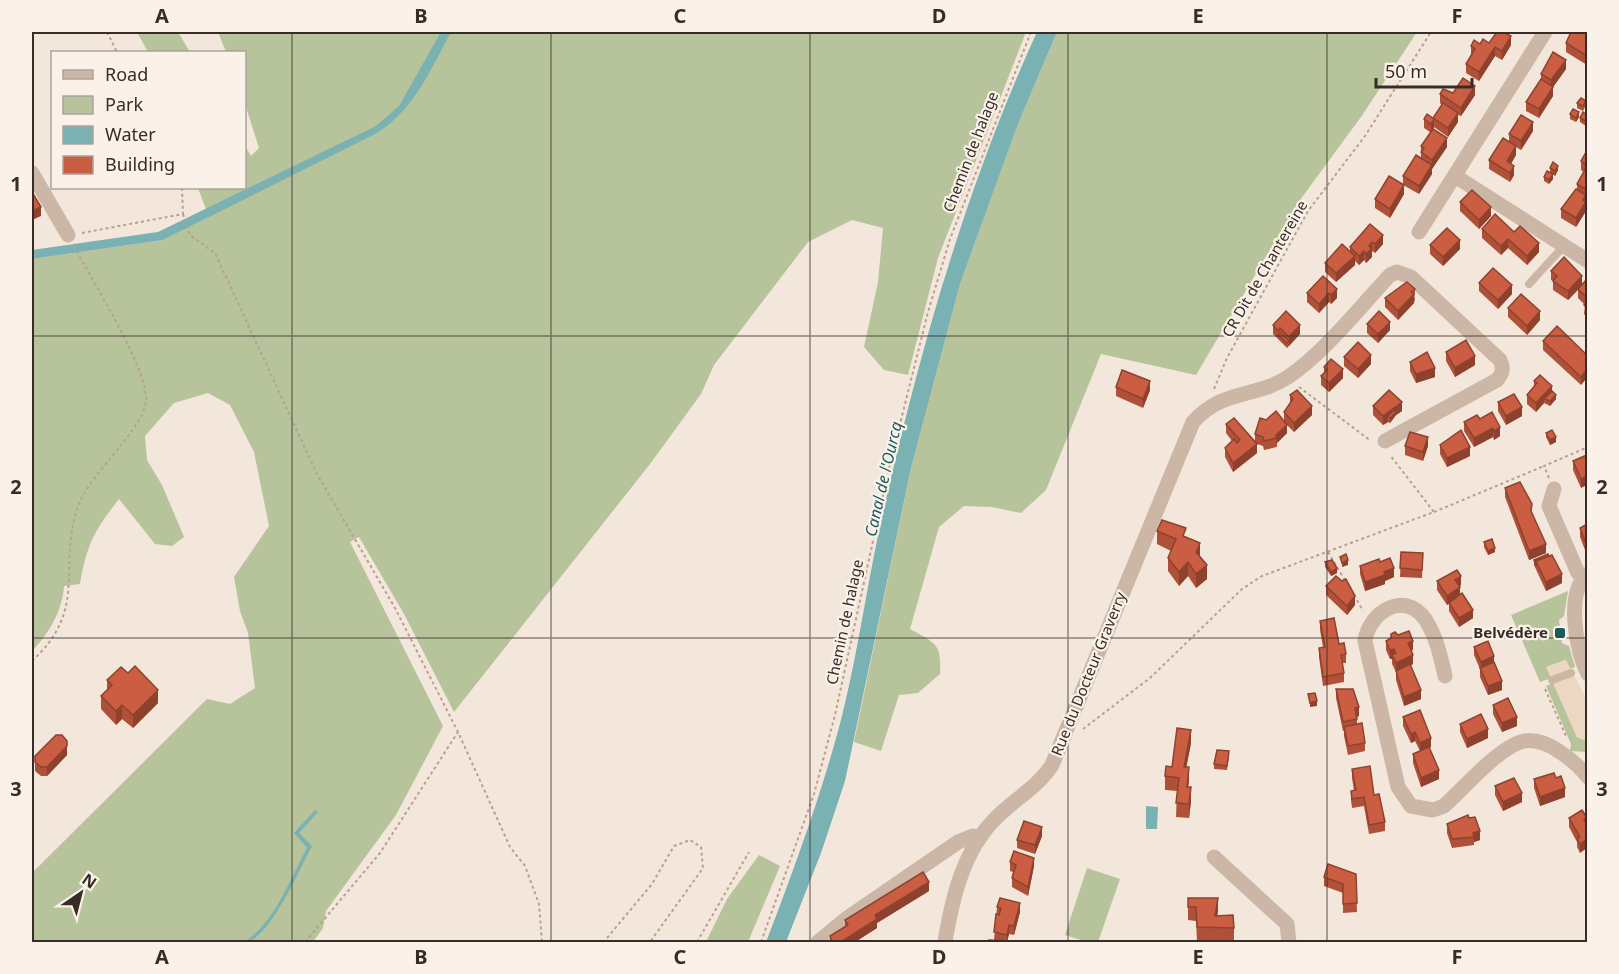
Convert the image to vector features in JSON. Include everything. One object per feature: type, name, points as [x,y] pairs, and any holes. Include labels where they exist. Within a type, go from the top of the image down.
[{"type":"street","points":[[1419,232],[1545,32]]},
{"type":"street","points":[[32,174],[68,235]]},
{"type":"street","points":[[1455,176],[1563,247],[1586,257]]},
{"type":"street","points":[[1212,404],[1265,388],[1287,378],[1315,354],[1390,275],[1404,273],[1500,360],[1503,374],[1497,380],[1382,441]]},
{"type":"street","name":"Rue du Docteur Graverry","points":[[945,942],[958,881],[979,839],[995,819],[1047,773],[1065,735],[1179,452],[1194,422],[1212,404]]},
{"type":"street","points":[[1554,489],[1549,506],[1578,573],[1585,576],[1577,599],[1574,630],[1577,648],[1587,674]]},
{"type":"street","points":[[1445,676],[1440,654],[1426,620],[1418,612],[1411,608],[1393,606],[1384,609],[1371,622],[1365,641],[1398,787],[1411,806],[1433,810],[1444,806],[1506,750],[1523,741],[1533,741],[1550,746],[1582,761],[1587,777]]},
{"type":"street","points":[[818,942],[846,919],[958,843],[973,836],[979,839]]},
{"type":"street","points":[[1214,857],[1287,924],[1288,942]]},
{"type":"lane","points":[[1529,284],[1563,247]]},
{"type":"lane","points":[[1552,680],[1570,673]]},
{"type":"path","points":[[107,32],[116,51]]},
{"type":"path","name":"Chemin de halage","points":[[760,942],[814,794],[889,468],[946,250],[1031,32]]},
{"type":"path","name":"CR Dit de Chantereine","points":[[1212,404],[1213,391],[1227,358],[1308,211],[1365,136],[1431,32]]},
{"type":"path","points":[[182,189],[183,214],[190,235],[214,252],[317,474],[395,608],[458,732],[510,847],[525,866],[539,904],[542,942]]},
{"type":"path","points":[[32,661],[63,622],[68,603],[72,538],[77,507],[134,426],[146,403],[142,374],[68,235],[183,214]]},
{"type":"path","points":[[1292,382],[1371,441],[1382,441],[1434,512]]},
{"type":"path","points":[[1065,735],[1071,737],[1150,678],[1242,589],[1262,576],[1434,512],[1587,447]]},
{"type":"path","points":[[1544,466],[1554,489]]},
{"type":"path","points":[[1328,552],[1347,582]]},
{"type":"path","points":[[1353,592],[1365,613]]},
{"type":"path","points":[[1552,680],[1543,684],[1568,743]]},
{"type":"path","points":[[305,942],[380,853],[458,732]]},
{"type":"path","points":[[607,938],[652,884],[674,846],[690,840],[701,847],[703,868],[650,942]]},
{"type":"path","points":[[697,942],[749,852]]},
{"type":"green space","points":[[137,32],[178,32],[189,51],[147,51]]},
{"type":"green space","points":[[218,32],[1026,32],[938,258],[908,375],[884,370],[864,347],[878,282],[883,228],[852,220],[808,242],[714,365],[701,394],[650,464],[454,712],[404,614],[359,537],[350,542],[443,726],[396,815],[326,911],[323,928],[313,942],[32,942],[32,873],[207,699],[230,704],[255,688],[248,633],[240,611],[234,577],[269,526],[254,452],[230,405],[208,393],[174,403],[145,436],[147,460],[162,485],[184,537],[172,546],[155,544],[119,499],[103,520],[93,539],[80,584],[64,586],[54,621],[32,651],[32,259],[163,240],[209,217],[198,189],[246,189],[246,148],[251,156],[259,148],[246,107],[246,51],[226,51]]},
{"type":"green space","points":[[1057,32],[1417,32],[1361,117],[1297,204],[1196,375],[1101,354],[1046,490],[1021,513],[992,507],[964,506],[939,527],[910,629],[936,646],[940,656],[940,674],[918,693],[899,695],[881,751],[854,742],[911,468],[960,284],[1018,124]]},
{"type":"green space","points":[[1568,591],[1564,616],[1559,620],[1562,643],[1569,646],[1575,667],[1569,669],[1565,660],[1547,667],[1551,678],[1540,682],[1511,615]]},
{"type":"green space","points":[[1553,683],[1577,737],[1587,741],[1587,752],[1570,751],[1571,744],[1546,686]]},
{"type":"green space","points":[[759,855],[780,866],[748,942],[706,942],[727,899]]},
{"type":"green space","points":[[1087,868],[1120,879],[1098,942],[1087,942],[1065,935]]},
{"type":"shaded area","points":[[1566,660],[1587,700],[1587,741],[1577,737],[1546,667]]},
{"type":"water","points":[[441,32],[451,32],[420,89],[400,114],[375,134],[163,240],[32,259],[32,250],[158,232],[376,126],[399,106]]},
{"type":"water","points":[[1037,32],[1057,32],[1018,124],[960,284],[911,468],[845,781],[821,853],[786,942],[766,942],[825,776],[841,720],[885,504],[931,323],[989,147]]},
{"type":"water","points":[[1146,806],[1158,807],[1157,829],[1146,829]]},
{"type":"water","points":[[315,810],[318,812],[299,833],[312,846],[292,886],[263,931],[253,939],[244,942],[265,924],[281,900],[307,848],[294,833]]},
{"type":"building","points":[[1497,32],[1511,36],[1502,51],[1495,47],[1479,72],[1466,64],[1475,49],[1471,46],[1474,40],[1480,44],[1483,39],[1489,43]]},
{"type":"building","points":[[1571,32],[1587,32],[1587,56],[1566,43]]},
{"type":"building","points":[[1553,52],[1566,60],[1551,80],[1541,74]]},
{"type":"building","points":[[1463,78],[1475,86],[1461,108],[1440,94],[1443,89],[1453,93]]},
{"type":"building","points":[[1541,79],[1553,87],[1539,109],[1526,102]]},
{"type":"building","points":[[1581,98],[1586,101],[1583,106],[1577,103]]},
{"type":"building","points":[[1443,103],[1458,113],[1448,128],[1433,118]]},
{"type":"building","points":[[1573,109],[1579,112],[1576,118],[1570,114]]},
{"type":"building","points":[[1583,112],[1587,115],[1586,121],[1580,118]]},
{"type":"building","points":[[1427,114],[1434,119],[1431,124],[1424,119]]},
{"type":"building","points":[[1521,115],[1533,122],[1521,141],[1509,134]]},
{"type":"building","points":[[1433,129],[1447,138],[1432,160],[1421,152],[1424,148],[1421,146]]},
{"type":"building","points":[[1503,138],[1516,146],[1507,161],[1514,166],[1510,173],[1489,160]]},
{"type":"building","points":[[1585,154],[1587,156],[1587,165],[1581,161]]},
{"type":"building","points":[[1416,155],[1432,165],[1419,186],[1403,176]]},
{"type":"building","points":[[1553,162],[1558,166],[1555,171],[1550,168]]},
{"type":"building","points":[[1587,166],[1587,190],[1577,184]]},
{"type":"building","points":[[1547,171],[1553,174],[1549,180],[1544,177]]},
{"type":"building","points":[[1389,176],[1404,185],[1390,209],[1375,199]]},
{"type":"building","points":[[1576,189],[1586,195],[1583,200],[1586,202],[1576,218],[1561,209]]},
{"type":"building","points":[[1472,190],[1491,207],[1479,220],[1460,202]]},
{"type":"building","points":[[32,192],[41,207],[32,211]]},
{"type":"building","points":[[1495,214],[1514,232],[1520,226],[1539,243],[1527,256],[1508,239],[1501,246],[1482,229]]},
{"type":"building","points":[[1370,224],[1383,235],[1375,244],[1372,242],[1369,246],[1372,248],[1366,254],[1364,251],[1359,256],[1350,247]]},
{"type":"building","points":[[1447,228],[1460,240],[1443,257],[1430,245]]},
{"type":"building","points":[[1342,244],[1355,256],[1336,273],[1325,263]]},
{"type":"building","points":[[1564,257],[1582,276],[1568,291],[1553,281],[1557,276],[1551,271]]},
{"type":"building","points":[[1493,268],[1512,285],[1498,300],[1479,283]]},
{"type":"building","points":[[1323,276],[1337,289],[1331,295],[1329,293],[1319,304],[1307,293]]},
{"type":"building","points":[[1587,279],[1587,298],[1578,289]]},
{"type":"building","points":[[1407,282],[1415,289],[1411,292],[1414,294],[1398,311],[1385,298]]},
{"type":"building","points":[[1521,294],[1540,311],[1527,326],[1508,308]]},
{"type":"building","points":[[1286,311],[1300,325],[1289,337],[1273,325]]},
{"type":"building","points":[[1379,311],[1390,322],[1378,334],[1367,324]]},
{"type":"building","points":[[1557,326],[1587,355],[1587,369],[1581,377],[1543,341]]},
{"type":"building","points":[[1280,333],[1289,341],[1287,343],[1278,335]]},
{"type":"building","points":[[1466,340],[1475,356],[1455,368],[1446,352]]},
{"type":"building","points":[[1358,342],[1371,355],[1358,369],[1344,357]]},
{"type":"building","points":[[1427,352],[1435,368],[1416,374],[1410,362]]},
{"type":"building","points":[[1331,359],[1343,369],[1329,383],[1321,376],[1327,370],[1324,367]]},
{"type":"building","points":[[1122,370],[1150,381],[1143,399],[1116,387]]},
{"type":"building","points":[[1540,375],[1552,386],[1536,403],[1527,395],[1537,383],[1534,381]]},
{"type":"building","points":[[1297,390],[1312,406],[1294,423],[1284,412],[1293,399],[1290,395]]},
{"type":"building","points":[[1389,390],[1402,402],[1383,416],[1373,406]]},
{"type":"building","points":[[1552,391],[1556,395],[1550,401],[1544,399]]},
{"type":"building","points":[[1514,394],[1522,407],[1506,416],[1498,402]]},
{"type":"building","points":[[1394,410],[1396,412],[1390,418],[1387,417]]},
{"type":"building","points":[[1276,411],[1287,425],[1276,435],[1277,438],[1264,441],[1263,437],[1255,434],[1260,418],[1266,420]]},
{"type":"building","points":[[1492,412],[1500,427],[1494,431],[1493,428],[1474,438],[1464,422],[1477,415],[1480,419]]},
{"type":"building","points":[[1234,418],[1257,444],[1233,463],[1225,448],[1234,439],[1237,443],[1240,440],[1226,424]]},
{"type":"building","points":[[1461,430],[1470,447],[1447,458],[1440,445]]},
{"type":"building","points":[[1552,430],[1556,437],[1550,440],[1546,433]]},
{"type":"building","points":[[1410,432],[1428,437],[1423,452],[1405,446]]},
{"type":"building","points":[[1587,455],[1587,476],[1581,479],[1573,461]]},
{"type":"building","points":[[1520,482],[1532,504],[1531,511],[1546,544],[1529,551],[1505,488]]},
{"type":"building","points":[[1162,520],[1186,528],[1183,536],[1200,543],[1196,552],[1207,565],[1196,574],[1188,562],[1179,572],[1168,558],[1176,539],[1157,531]]},
{"type":"building","points":[[1587,524],[1587,540],[1585,541],[1580,528]]},
{"type":"building","points":[[1492,539],[1495,548],[1488,551],[1484,542]]},
{"type":"building","points":[[1401,552],[1423,553],[1422,570],[1400,568]]},
{"type":"building","points":[[1346,554],[1348,560],[1342,563],[1340,557]]},
{"type":"building","points":[[1548,554],[1549,556],[1536,561],[1536,566],[1534,560]]},
{"type":"building","points":[[1552,555],[1562,574],[1546,582],[1536,561]]},
{"type":"building","points":[[1390,558],[1394,568],[1384,572],[1385,575],[1365,582],[1360,566],[1379,559],[1380,562]]},
{"type":"building","points":[[1332,560],[1337,568],[1331,572],[1325,562]]},
{"type":"building","points":[[1457,570],[1461,576],[1455,580],[1460,587],[1447,596],[1437,581]]},
{"type":"building","points":[[1336,576],[1342,581],[1346,579],[1355,596],[1347,606],[1326,586]]},
{"type":"building","points":[[1462,593],[1473,610],[1459,618],[1449,603]]},
{"type":"building","points":[[1334,618],[1339,644],[1344,643],[1346,654],[1341,655],[1344,673],[1323,677],[1319,648],[1325,647],[1320,621]]},
{"type":"building","points":[[1409,631],[1413,641],[1408,643],[1413,655],[1396,663],[1392,655],[1396,653],[1394,649],[1390,650],[1386,641],[1395,632],[1398,635]]},
{"type":"building","points":[[1488,641],[1494,656],[1481,662],[1474,647]]},
{"type":"building","points":[[1494,662],[1502,681],[1488,686],[1480,668]]},
{"type":"building","points":[[1410,664],[1421,690],[1404,697],[1396,671]]},
{"type":"building","points":[[135,666],[158,690],[133,715],[122,705],[116,711],[101,696],[112,685],[107,680],[121,667],[128,673]]},
{"type":"building","points":[[1336,689],[1353,689],[1359,707],[1355,708],[1357,719],[1343,722]]},
{"type":"building","points":[[1315,693],[1317,701],[1310,703],[1308,694]]},
{"type":"building","points":[[1508,698],[1517,717],[1502,723],[1493,705]]},
{"type":"building","points":[[1420,710],[1431,738],[1420,743],[1415,732],[1411,734],[1403,717]]},
{"type":"building","points":[[1481,714],[1488,729],[1467,739],[1460,724]]},
{"type":"building","points":[[1362,723],[1365,743],[1348,746],[1344,727]]},
{"type":"building","points":[[1177,728],[1191,730],[1184,767],[1189,767],[1187,787],[1191,787],[1189,804],[1176,803],[1179,778],[1165,776],[1166,766],[1172,767]]},
{"type":"building","points":[[56,735],[62,735],[67,741],[67,746],[47,767],[41,767],[35,762],[35,756]]},
{"type":"building","points":[[1429,747],[1439,770],[1421,778],[1413,754]]},
{"type":"building","points":[[1217,750],[1229,751],[1227,766],[1214,764]]},
{"type":"building","points":[[1370,766],[1374,795],[1379,794],[1385,822],[1369,825],[1364,797],[1352,799],[1351,791],[1356,790],[1352,769]]},
{"type":"building","points":[[1554,773],[1556,778],[1561,776],[1565,788],[1540,797],[1534,779]]},
{"type":"building","points":[[1514,778],[1522,793],[1503,802],[1495,786]]},
{"type":"building","points":[[1582,810],[1587,818],[1584,820],[1587,824],[1587,839],[1580,844],[1577,838],[1580,837],[1569,818]]},
{"type":"building","points":[[1468,815],[1469,818],[1475,817],[1480,831],[1473,833],[1474,837],[1452,839],[1447,824]]},
{"type":"building","points":[[1024,821],[1042,827],[1035,845],[1017,840]]},
{"type":"building","points":[[1014,851],[1034,858],[1028,887],[1012,878],[1016,865],[1010,862]]},
{"type":"building","points":[[1328,864],[1356,874],[1357,903],[1343,904],[1343,884],[1324,877]]},
{"type":"building","points":[[923,872],[929,882],[875,915],[877,919],[841,942],[833,942],[830,936],[848,925],[845,920]]},
{"type":"building","points":[[1000,898],[1020,903],[1014,926],[1009,925],[1007,935],[994,932],[996,914],[999,915],[1001,908],[997,907]]},
{"type":"building","points":[[1188,898],[1218,898],[1215,916],[1233,915],[1234,928],[1197,927],[1196,907],[1188,907]]},
{"type":"place","name":"Belvédère","points":[[1560,633]]},
{"type":"water label","name":"Canal de l'Ourcq","points":[[883,479]]}]
